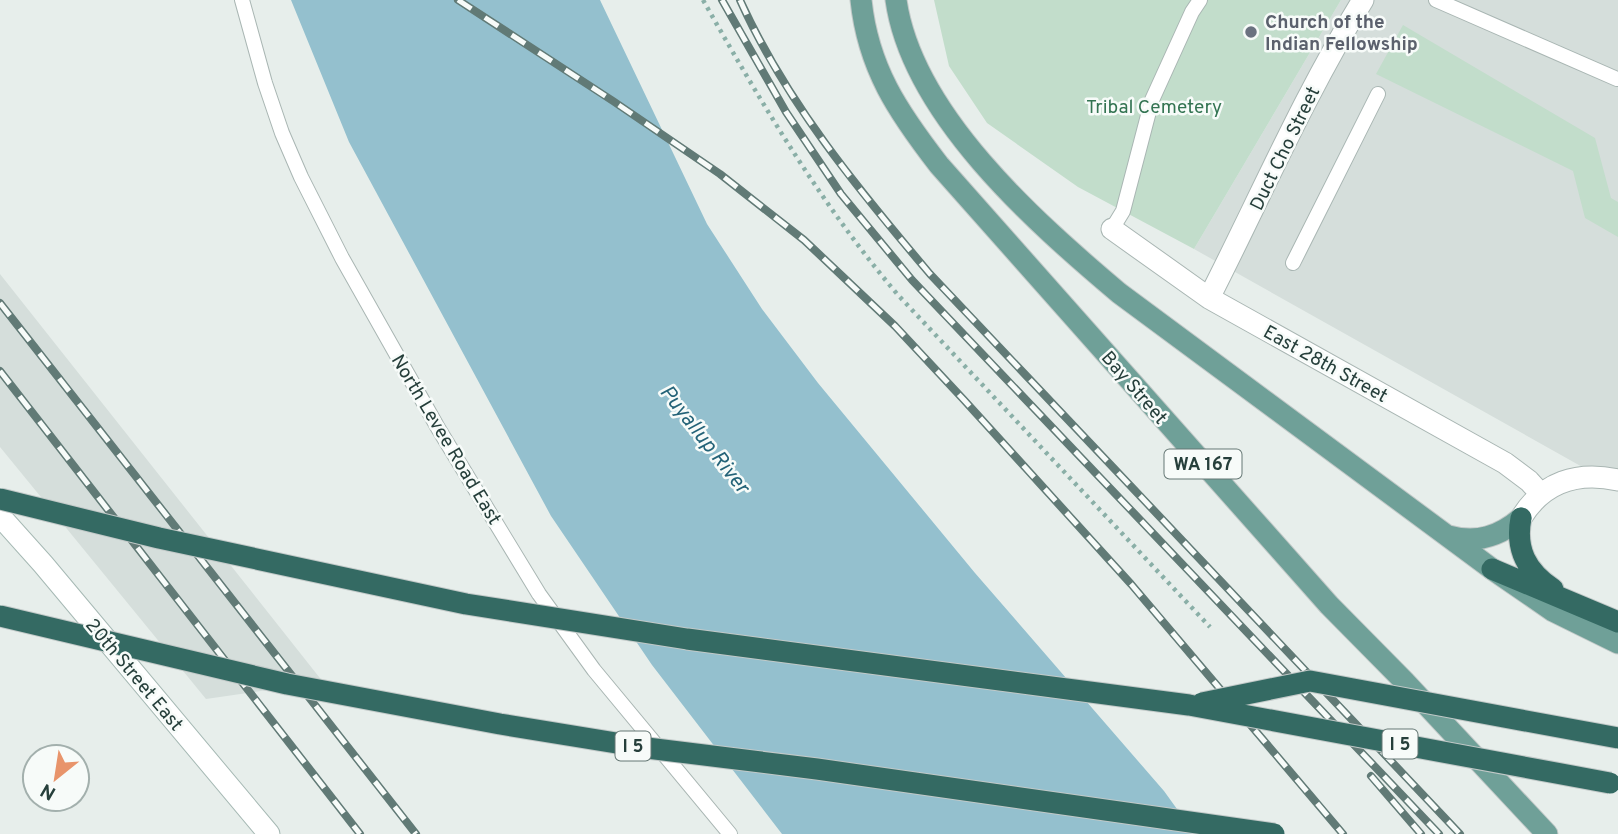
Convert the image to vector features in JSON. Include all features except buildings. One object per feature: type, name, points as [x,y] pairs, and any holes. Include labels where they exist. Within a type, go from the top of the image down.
[{"type":"highway","name":"I 5","points":[[0,499],[159,538],[466,604],[687,639],[1189,705],[1614,784]]},
{"type":"highway","points":[[1521,518],[1519,546],[1527,565],[1547,585],[1581,608]]},
{"type":"highway","points":[[1492,569],[1618,622]]},
{"type":"highway","name":"I 5","points":[[0,616],[287,684],[500,724],[647,748],[817,769],[1274,834]]},
{"type":"highway","points":[[1189,705],[1310,681],[1618,738]]},
{"type":"main road","name":"Bay Street","points":[[861,0],[865,32],[879,76],[909,127],[939,164],[1329,605],[1547,834]]},
{"type":"main road","points":[[896,0],[908,46],[933,97],[974,153],[1043,225],[1119,293],[1442,534],[1553,611],[1618,643]]},
{"type":"main road","points":[[1442,534],[1467,539],[1489,537],[1507,530],[1521,518]]},
{"type":"street","name":"Duct Cho Street","points":[[1209,298],[1292,129],[1340,37],[1363,0]]},
{"type":"street","name":"East 28th Street","points":[[1112,229],[1209,298],[1505,463],[1529,481],[1540,494]]},
{"type":"street","points":[[1521,518],[1540,494],[1562,482],[1588,477],[1618,480]]},
{"type":"street","name":"20th Street East","points":[[0,516],[268,834]]},
{"type":"lane","name":"North Levee Road East","points":[[242,0],[265,83],[282,132],[302,177],[342,258],[438,428],[539,594],[594,670],[730,834]]},
{"type":"lane","points":[[1112,229],[1123,211],[1152,100],[1200,0]]},
{"type":"lane","points":[[1436,0],[1617,79]]},
{"type":"lane","points":[[1293,263],[1378,94]]},
{"type":"path","points":[[703,0],[775,127],[859,249],[898,295],[1210,626]]},
{"type":"shaded area","points":[[1341,0],[1618,0],[1618,487],[1194,249]]},
{"type":"shaded area","points":[[0,274],[323,682],[206,699],[0,447]]},
{"type":"green space","name":"Tribal Cemetery","points":[[934,0],[1341,0],[1194,249],[1078,187],[987,123],[949,66]]},
{"type":"green space","points":[[1403,25],[1595,138],[1611,198],[1618,202],[1618,237],[1585,218],[1573,171],[1376,74]]},
{"type":"water","name":"Puyallup River","points":[[291,0],[600,0],[707,224],[762,309],[818,383],[975,573],[1164,791],[1195,834],[782,834],[652,665],[551,516],[349,142]]},
{"type":"railway","points":[[458,0],[720,174],[804,240],[895,326],[1131,584],[1343,834]]},
{"type":"railway","points":[[722,0],[786,112],[841,194],[912,280],[1439,834]]},
{"type":"railway","points":[[740,0],[758,38],[801,109],[850,177],[930,274],[1460,834]]},
{"type":"railway","points":[[0,303],[416,834]]},
{"type":"railway","points":[[0,371],[360,834]]},
{"type":"railway","points":[[1371,776],[1421,834]]},
{"type":"place","name":"Church of the Indian Fellowship","points":[[1251,32]]}]
